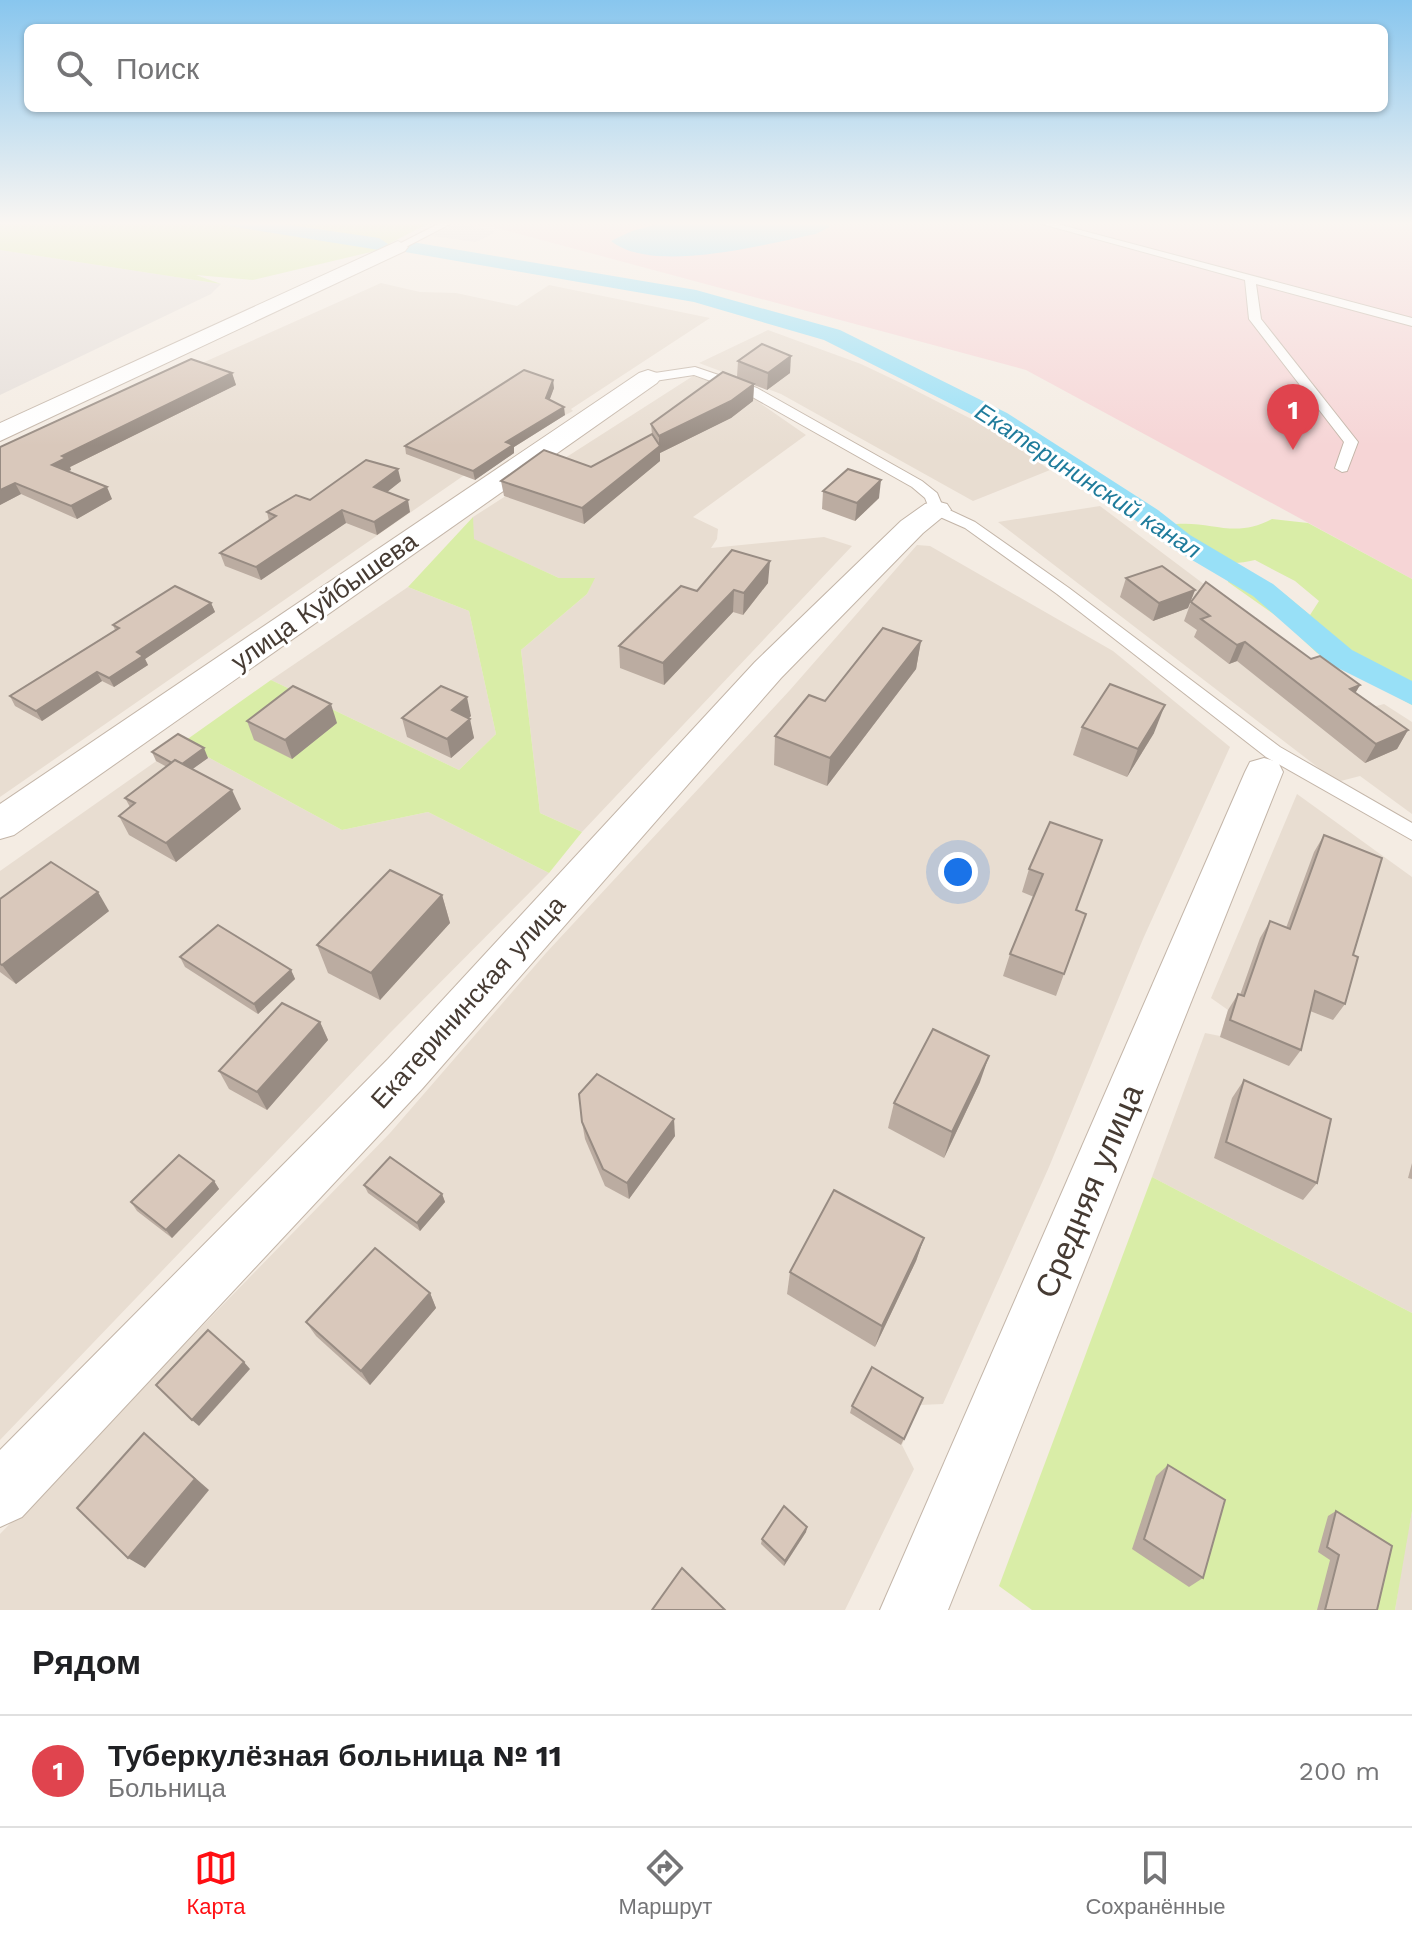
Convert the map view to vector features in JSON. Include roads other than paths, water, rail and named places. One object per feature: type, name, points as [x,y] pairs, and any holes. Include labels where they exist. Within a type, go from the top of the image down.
[{"type":"street","points":[[0,433],[293,296]]},
{"type":"street","name":"улица Куйбышева","points":[[0,824],[648,378]]},
{"type":"street","name":"Екатерининская улица","points":[[0,1495],[405,1074],[768,670],[912,527],[936,510]]},
{"type":"street","name":"Средняя улица","points":[[914,1610],[1264,772]]},
{"type":"lane","points":[[1252,296],[1255,319],[1351,442],[1342,468]]},
{"type":"lane","points":[[1317,296],[1412,322]]},
{"type":"lane","points":[[648,378],[695,371],[752,391],[917,484],[932,496],[936,510],[970,525],[1063,591],[1273,752],[1412,832]]},
{"type":"waterway","name":"Екатерининский канал","points":[[696,296],[832,335],[998,418],[1148,516],[1180,541],[1263,590],[1341,657],[1412,694]]},
{"type":"place","name":"Туберкулёзная больница № 11","points":[[1293,450]]}]
